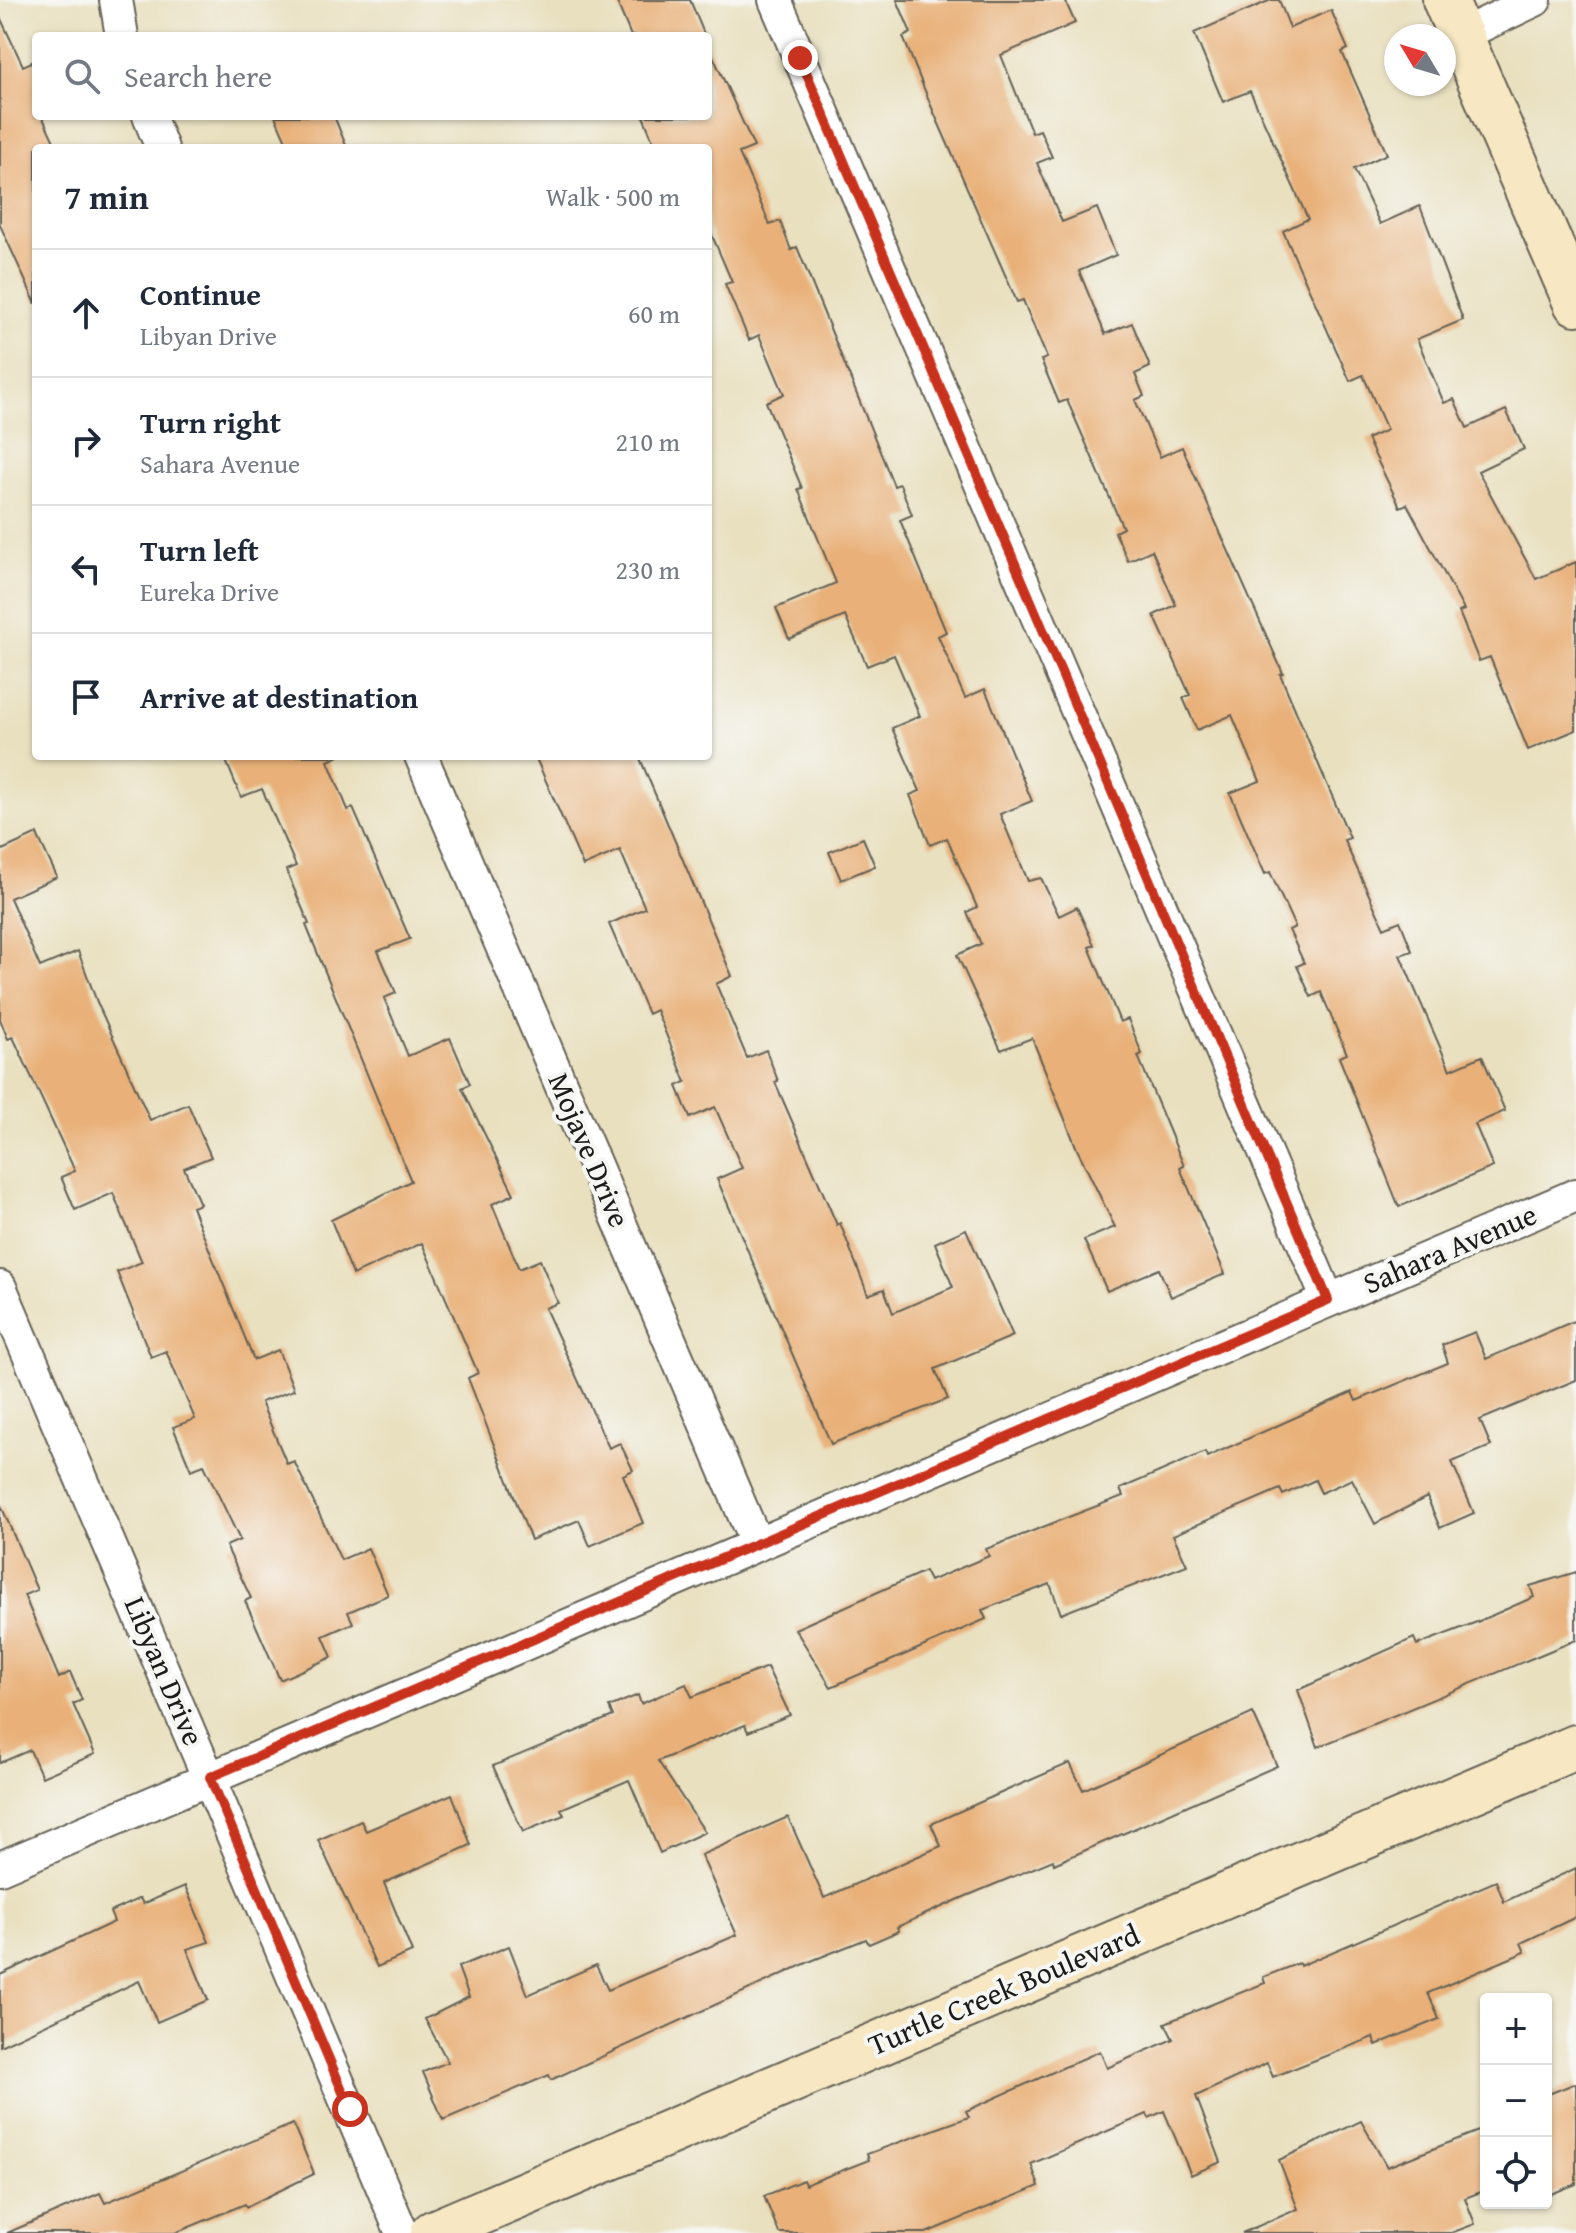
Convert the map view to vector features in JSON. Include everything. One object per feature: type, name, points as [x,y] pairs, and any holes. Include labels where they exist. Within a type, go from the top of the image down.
[{"type":"street","points":[[116,0],[121,32]]},
{"type":"street","points":[[775,0],[1328,1300]]},
{"type":"street","points":[[1535,0],[1453,18],[1576,303]]},
{"type":"street","points":[[151,120],[160,144]]},
{"type":"street","name":"Mojave Drive","points":[[423,760],[757,1545]]},
{"type":"street","name":"Sahara Avenue","points":[[0,1868],[1576,1195]]},
{"type":"street","name":"Libyan Drive","points":[[0,1287],[402,2233]]},
{"type":"street","name":"Turtle Creek Boulevard","points":[[433,2233],[1576,1747]]},
{"type":"building","points":[[616,0],[690,0],[703,32],[629,32]]},
{"type":"building","points":[[897,0],[1065,0],[1075,23],[1001,55],[1032,133],[1040,130],[1052,157],[1037,163],[1062,222],[1097,208],[1116,255],[1079,271],[1105,334],[1132,323],[1150,367],[1135,374],[1144,396],[1135,400],[1160,457],[1182,447],[1283,673],[1280,674],[1350,838],[1344,840],[1384,928],[1400,921],[1412,951],[1400,955],[1450,1070],[1482,1056],[1505,1111],[1475,1124],[1493,1167],[1399,1207],[1339,1057],[1347,1054],[1321,992],[1311,997],[1297,966],[1304,963],[1289,930],[1295,927],[1270,872],[1265,874],[1230,793],[1260,781],[1232,715],[1197,730],[1183,698],[1190,695],[1154,615],[1176,605],[1152,550],[1128,561],[1115,532],[1123,528],[1067,400],[1059,403],[1041,360],[1047,358],[1023,300],[1017,302],[932,108],[903,37],[911,33]]},
{"type":"building","points":[[1271,0],[1279,0],[1290,28],[1331,10],[1348,49],[1342,52],[1387,154],[1354,169],[1380,224],[1420,206],[1463,320],[1417,339],[1444,403],[1454,399],[1467,428],[1506,410],[1524,449],[1478,471],[1536,579],[1576,562],[1576,730],[1528,750],[1490,657],[1479,661],[1459,612],[1464,610],[1407,504],[1400,507],[1367,439],[1387,430],[1363,375],[1350,381],[1283,231],[1308,219],[1250,91],[1223,102],[1194,33]]},
{"type":"building","points":[[0,17],[23,66],[32,62],[32,120],[44,120],[55,144],[32,144],[32,295],[0,225]]},
{"type":"building","points":[[712,54],[754,147],[739,153],[770,225],[780,221],[791,250],[797,247],[894,486],[900,484],[912,515],[900,520],[946,632],[938,636],[965,698],[985,689],[1032,801],[1000,814],[1028,881],[1041,878],[1059,916],[1077,907],[1094,945],[1089,947],[1120,1022],[1128,1019],[1142,1054],[1138,1056],[1184,1166],[1180,1168],[1225,1274],[1171,1297],[1159,1269],[1107,1291],[1084,1240],[1115,1227],[1077,1149],[1032,1038],[1001,1050],[957,955],[981,944],[967,912],[977,907],[947,838],[930,845],[910,795],[920,791],[892,728],[920,716],[894,655],[867,666],[845,616],[789,639],[776,608],[836,583],[798,489],[802,488],[766,402],[784,394],[759,335],[749,340],[725,284],[732,282],[712,235],[712,144],[654,144],[645,120],[712,120]]},
{"type":"building","points":[[277,120],[336,120],[345,144],[287,144]]},
{"type":"building","points":[[226,760],[330,760],[328,761],[348,810],[353,808],[410,939],[378,951],[396,993],[384,998],[408,1056],[450,1038],[470,1084],[462,1088],[514,1194],[492,1204],[519,1269],[540,1260],[558,1303],[545,1308],[609,1448],[620,1443],[633,1470],[623,1475],[643,1523],[590,1546],[579,1520],[531,1540],[468,1378],[478,1373],[422,1243],[353,1275],[331,1220],[411,1181],[306,925],[309,924],[286,870],[296,866],[262,789],[241,797]]},
{"type":"building","points":[[537,760],[641,760],[732,976],[716,984],[747,1058],[766,1050],[778,1081],[775,1082],[837,1225],[840,1223],[868,1295],[884,1289],[893,1313],[953,1287],[935,1243],[966,1229],[1013,1336],[935,1369],[948,1399],[831,1444],[717,1179],[742,1168],[715,1107],[690,1118],[677,1086],[686,1082],[656,1010],[648,1014],[609,924],[645,908],[620,850],[583,866]]},
{"type":"building","points":[[37,834],[57,877],[10,898],[40,967],[78,951],[97,1002],[150,1120],[188,1104],[211,1157],[184,1168],[200,1204],[192,1207],[254,1360],[278,1350],[294,1390],[261,1402],[287,1464],[294,1461],[341,1560],[368,1548],[388,1595],[348,1612],[353,1623],[323,1636],[332,1657],[280,1680],[245,1601],[251,1598],[226,1546],[240,1540],[204,1465],[191,1470],[173,1427],[195,1419],[166,1351],[151,1357],[117,1272],[142,1262],[113,1193],[75,1210],[61,1177],[75,1171],[13,1037],[8,1039],[0,1019],[0,851]]},
{"type":"building","points":[[863,838],[875,866],[841,880],[829,852]]},
{"type":"building","points":[[1576,1320],[1576,1380],[1480,1420],[1491,1446],[1452,1462],[1474,1513],[1440,1528],[1427,1497],[1375,1524],[1352,1479],[1321,1493],[1315,1480],[1283,1495],[1280,1489],[1173,1535],[1187,1565],[1061,1614],[1050,1584],[982,1610],[986,1619],[831,1687],[795,1629],[925,1571],[930,1581],[989,1556],[986,1549],[1123,1496],[1120,1489],[1205,1452],[1207,1457],[1352,1392],[1356,1401],[1448,1363],[1442,1345],[1475,1332],[1486,1359]]},
{"type":"building","points":[[0,1503],[37,1590],[24,1595],[59,1678],[70,1672],[82,1700],[73,1704],[95,1754],[42,1777],[30,1750],[0,1763]]},
{"type":"building","points":[[1576,1572],[1576,1640],[1318,1747],[1298,1690],[1414,1638],[1417,1645],[1477,1622],[1534,1597],[1530,1586]]},
{"type":"building","points":[[767,1667],[790,1715],[748,1732],[745,1725],[658,1761],[705,1832],[660,1853],[629,1780],[561,1809],[564,1815],[523,1832],[493,1766],[613,1716],[609,1707],[638,1695],[641,1704],[686,1684],[692,1697]]},
{"type":"building","points":[[1253,1713],[1277,1766],[1054,1864],[1053,1860],[964,1897],[897,1927],[899,1931],[869,1944],[866,1939],[811,1961],[551,2080],[549,2075],[443,2120],[423,2072],[448,2062],[425,2019],[469,1997],[458,1967],[509,1946],[528,1995],[596,1965],[608,1990],[737,1935],[701,1855],[788,1817],[824,1898],[941,1846],[931,1824],[1070,1763],[1083,1790]]},
{"type":"building","points":[[452,1794],[471,1845],[384,1883],[412,1952],[377,1967],[318,1840],[361,1821],[366,1831]]},
{"type":"building","points":[[1576,1868],[1576,1917],[1521,1943],[1525,1952],[1428,1993],[1439,2019],[1376,2045],[1373,2037],[1273,2077],[1267,2063],[1196,2096],[1221,2162],[1191,2175],[1164,2111],[1149,2118],[1147,2114],[1031,2164],[1039,2186],[926,2233],[779,2233],[764,2196],[803,2180],[805,2185],[869,2160],[867,2154],[969,2117],[966,2111],[1100,2051],[1107,2068],[1173,2039],[1165,2023],[1265,1983],[1263,1977],[1299,1963],[1300,1966],[1496,1881],[1504,1902]]},
{"type":"building","points":[[185,1886],[209,1942],[187,1949],[208,2000],[157,2022],[139,1981],[0,2046],[0,1975],[114,1922],[110,1912],[140,1898],[143,1904]]},
{"type":"building","points":[[1576,2083],[1576,2184],[1552,2194],[1552,2137],[1552,2093]]},
{"type":"building","points":[[1361,2121],[1387,2167],[1480,2130],[1480,2192],[1465,2198],[1475,2224],[1451,2233],[1242,2233],[1298,2209],[1279,2160]]},
{"type":"building","points":[[293,2124],[314,2174],[246,2207],[245,2204],[175,2233],[7,2233],[100,2193],[105,2203]]},
{"type":"route","points":[[350,2109],[210,1777],[1328,1300],[800,58]]}]
